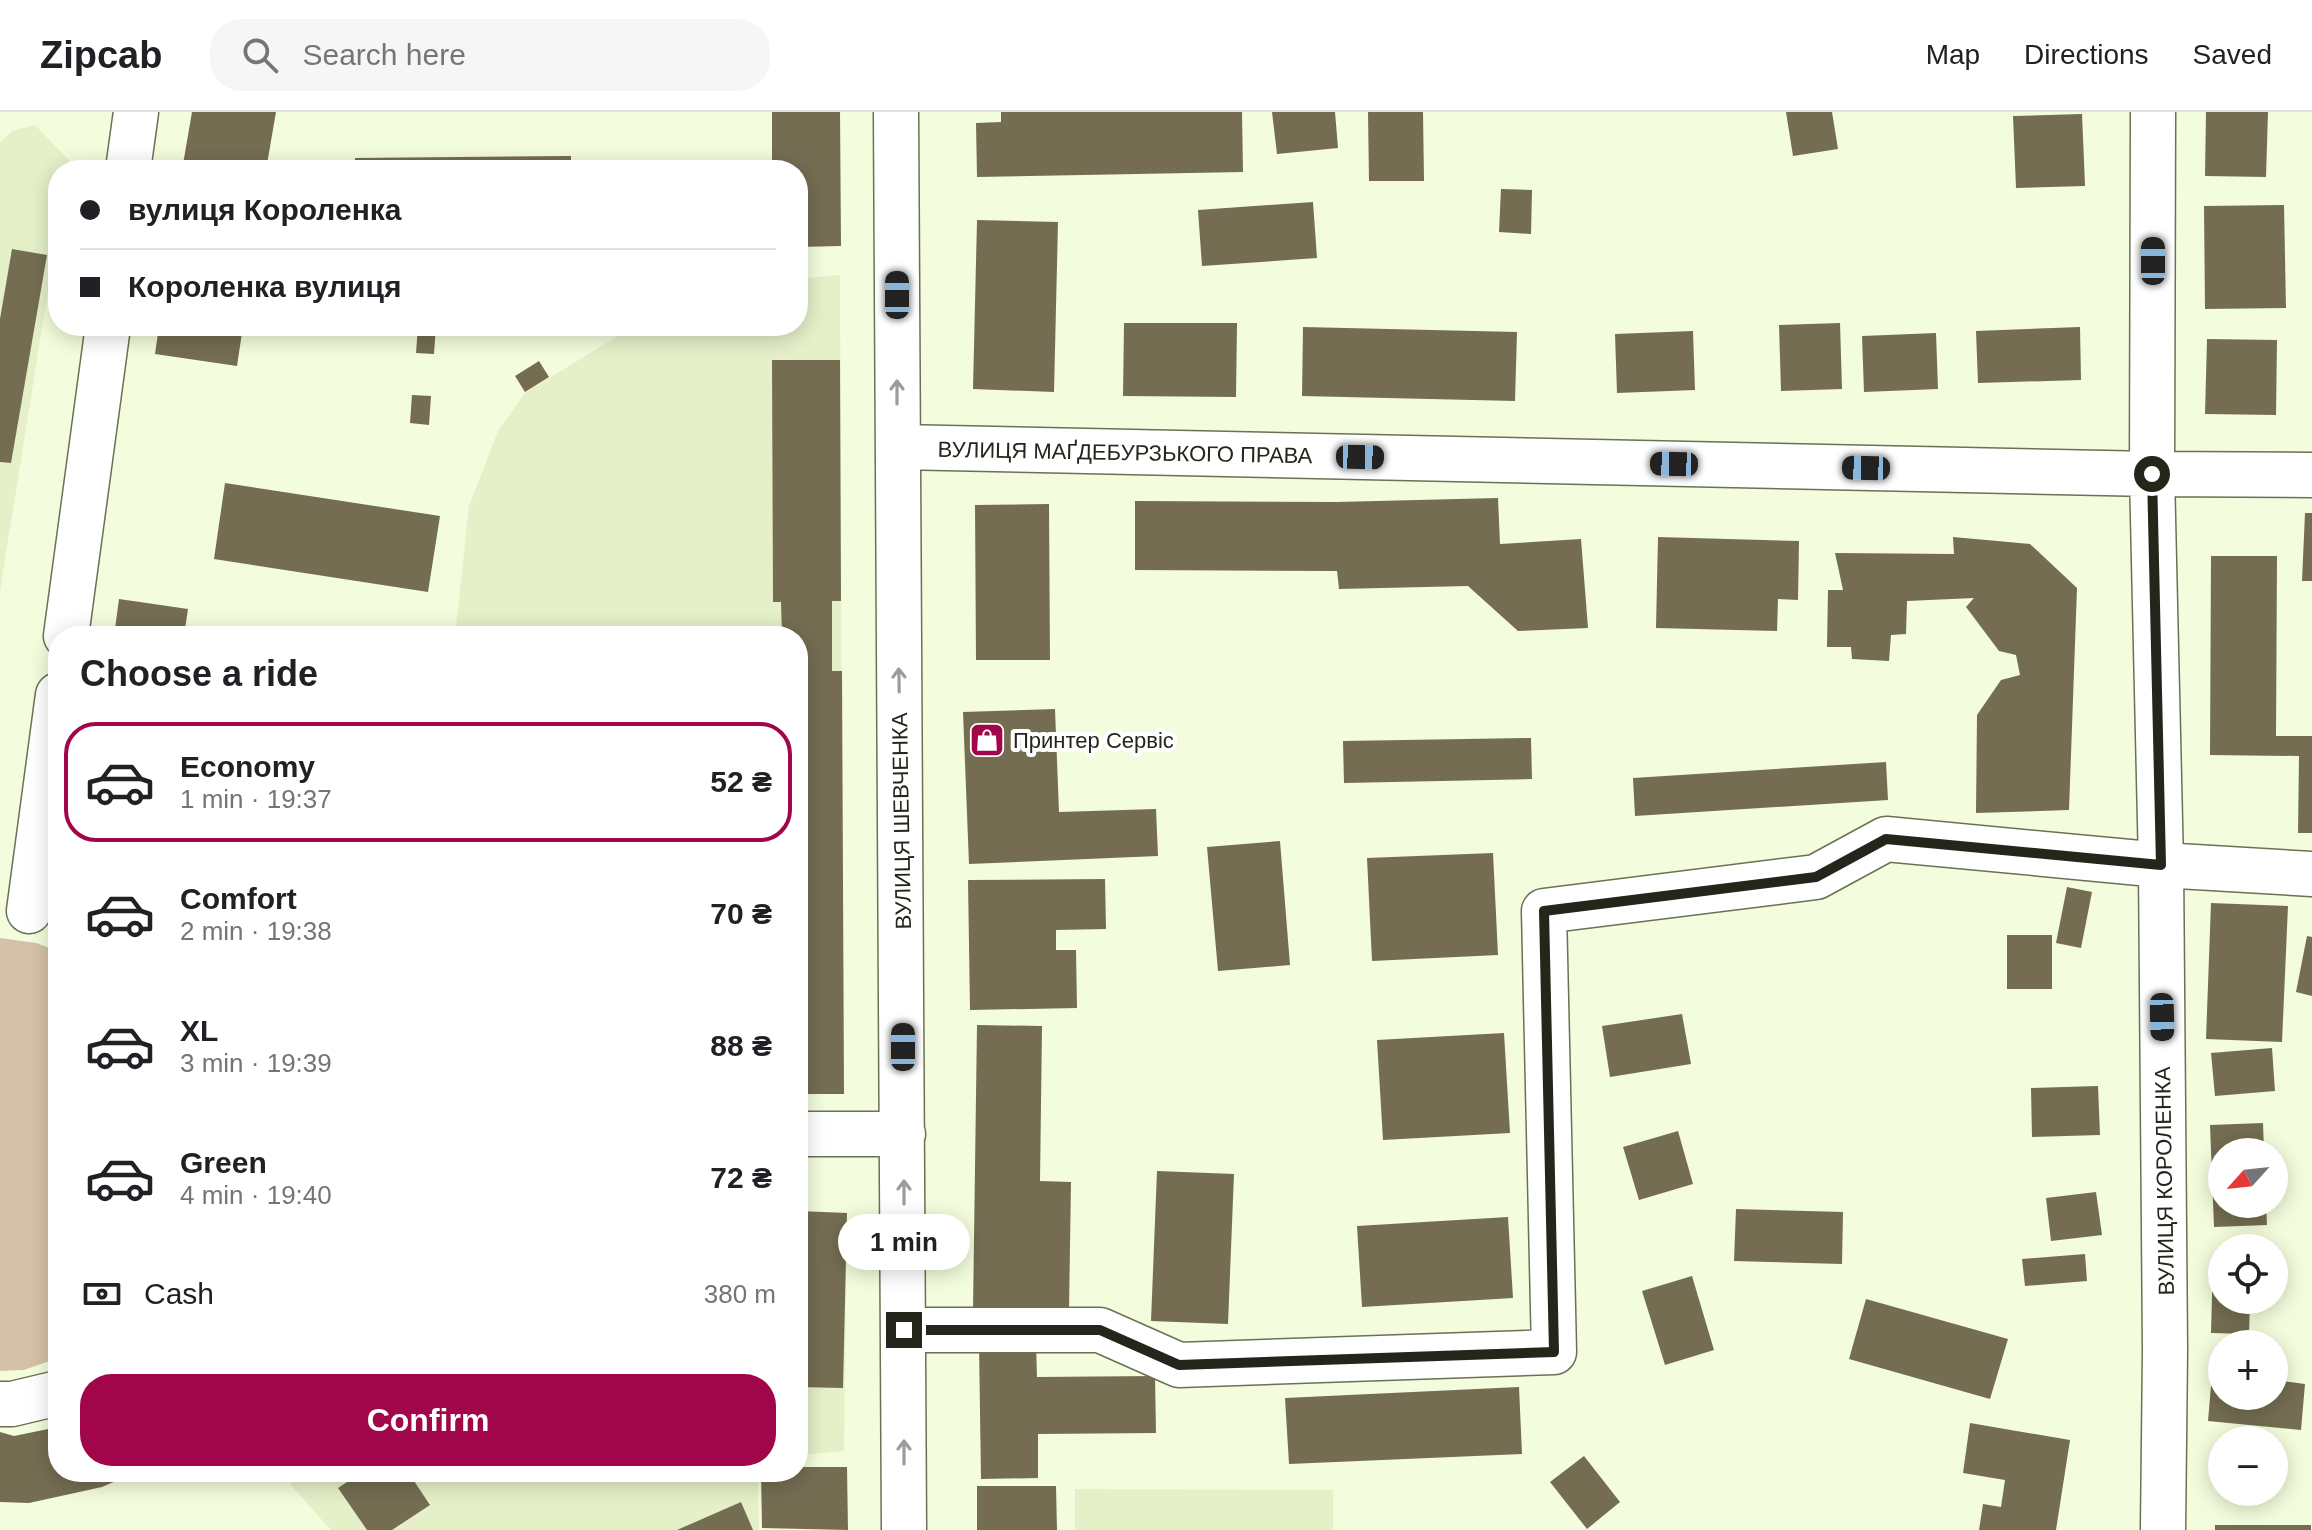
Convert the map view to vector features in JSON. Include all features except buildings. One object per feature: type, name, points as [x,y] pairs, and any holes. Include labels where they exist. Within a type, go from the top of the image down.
[{"type":"street","points":[[129,160],[136,112]]},
{"type":"street","name":"ВУЛИЦЯ ШЕВЧЕНКА","points":[[896,112],[904,1530]]},
{"type":"street","name":"ВУЛИЦЯ КОРОЛЕНКА","points":[[2153,112],[2152,474],[2161,865],[2165,1335],[2163,1530]]},
{"type":"street","points":[[67,626],[107,336]]},
{"type":"street","name":"ВУЛИЦЯ МАҐДЕБУРЗЬКОГО ПРАВА","points":[[898,447],[2312,475]]},
{"type":"street","points":[[29,914],[48,771]]},
{"type":"street","points":[[904,1330],[1100,1330],[1179,1365],[1554,1352],[1544,911],[1816,877],[1886,839],[2161,865],[2312,874]]},
{"type":"street","points":[[808,1134],[903,1134]]},
{"type":"street","points":[[0,1404],[48,1395]]},
{"type":"shaded area","points":[[35,125],[69,160],[48,160],[48,291],[0,591],[0,142],[12,131]]},
{"type":"shaded area","points":[[840,275],[842,809],[808,675],[808,626],[456,626],[469,506],[498,431],[525,393],[618,336],[808,336],[808,278]]},
{"type":"shaded area","points":[[0,938],[48,947],[48,1362],[24,1370],[0,1371]]},
{"type":"shaded area","points":[[808,1211],[847,1213],[844,1451],[808,1454]]},
{"type":"shaded area","points":[[758,1482],[759,1530],[331,1530],[290,1484]]},
{"type":"shaded area","points":[[1075,1489],[1333,1490],[1333,1530],[1075,1530]]},
{"type":"place","name":"Принтер Сервіс","points":[[987,740]]},
{"type":"route","points":[[904,1330],[1100,1330],[1179,1365],[1554,1352],[1544,911],[1816,877],[1886,839],[2161,865],[2152,474]]}]
